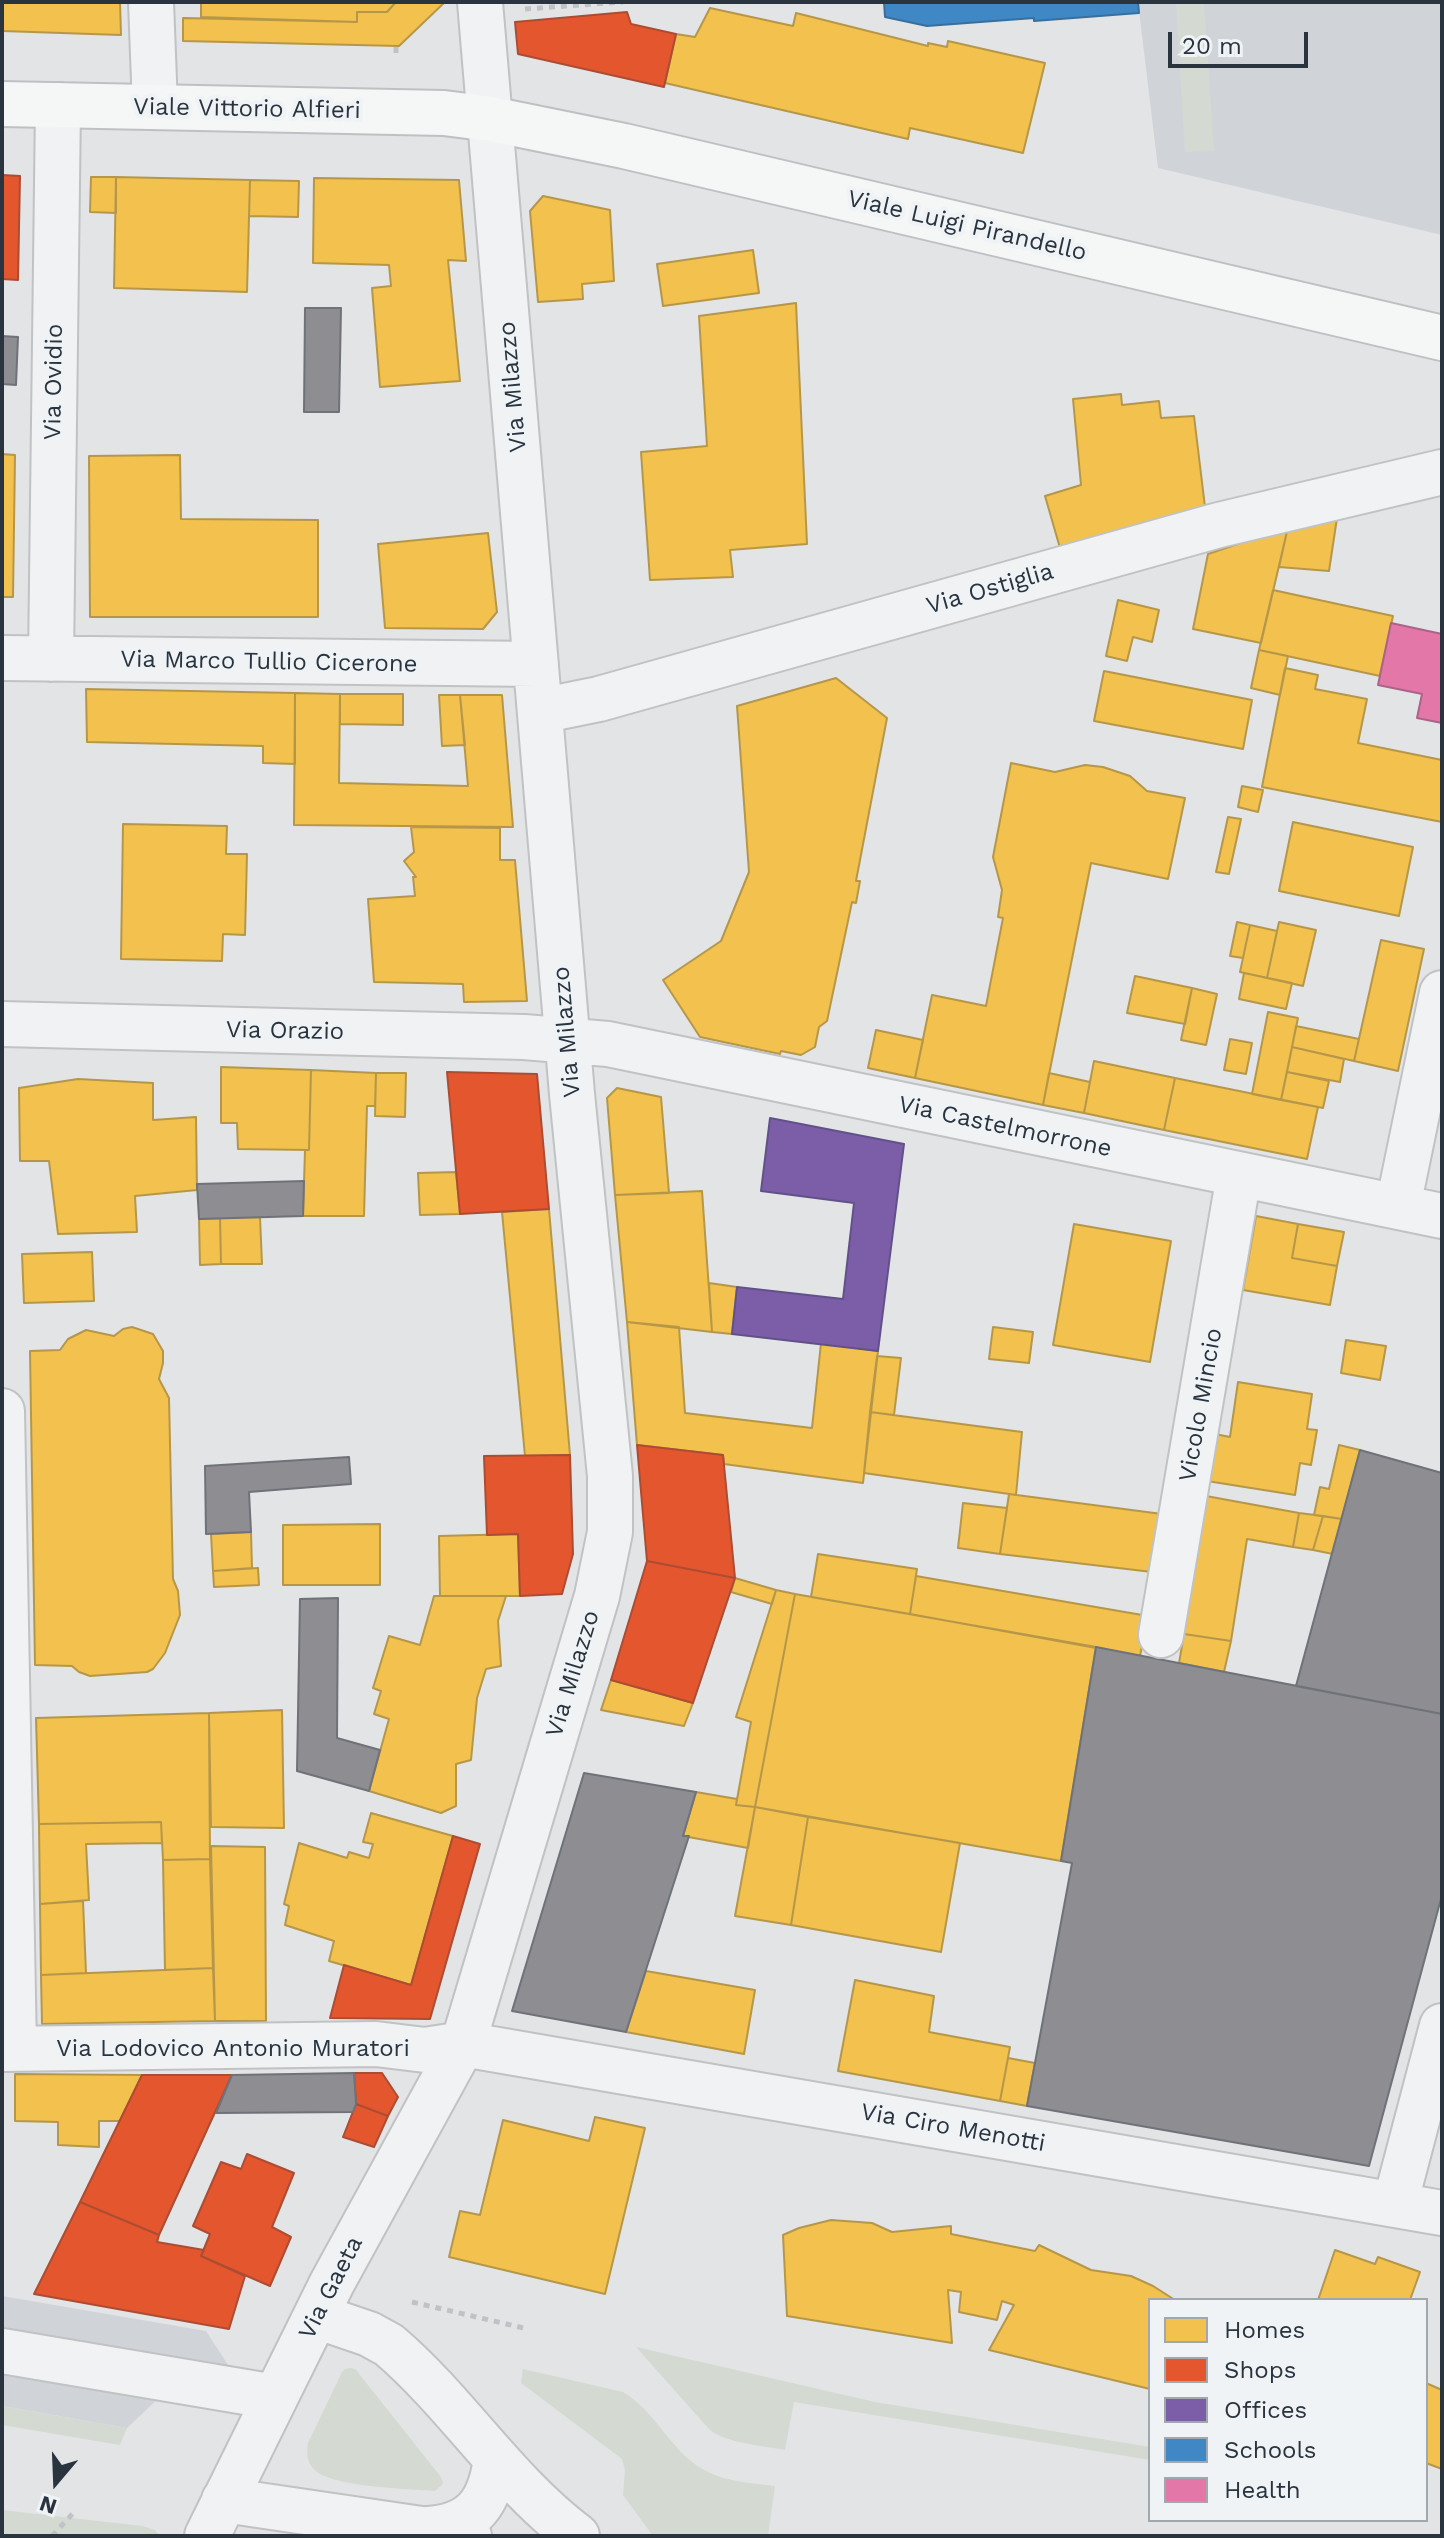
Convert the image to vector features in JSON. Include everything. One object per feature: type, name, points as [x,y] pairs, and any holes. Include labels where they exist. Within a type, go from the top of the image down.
[{"type":"main road","name":"Viale Vittorio Alfieri","points":[[2,104],[412,111],[491,119]]},
{"type":"main road","name":"Viale Luigi Pirandello","points":[[491,119],[624,146],[1442,338]]},
{"type":"street","points":[[151,2],[155,107]]},
{"type":"street","name":"Via Milazzo","points":[[463,2044],[597,1596],[610,1532],[610,1476],[568,1039],[480,2]]},
{"type":"street","name":"Via Ovidio","points":[[51,659],[58,105]]},
{"type":"street","name":"Via Ostiglia","points":[[540,711],[599,699],[1219,525],[1442,472]]},
{"type":"street","name":"Via Marco Tullio Cicerone","points":[[2,658],[536,664]]},
{"type":"street","points":[[1398,1206],[1442,993]]},
{"type":"street","name":"Via Orazio","points":[[2,1024],[568,1039]]},
{"type":"street","name":"Via Castelmorrone","points":[[568,1039],[608,1044],[1442,1216]]},
{"type":"street","name":"Vicolo Mincio","points":[[1161,1635],[1239,1175]]},
{"type":"street","points":[[2,1411],[8,2049]]},
{"type":"street","points":[[1395,2204],[1442,2026]]},
{"type":"street","name":"Via Lodovico Antonio Muratori","points":[[8,2049],[376,2044],[425,2050],[463,2044]]},
{"type":"street","name":"Via Ciro Menotti","points":[[463,2044],[1442,2213]]},
{"type":"street","name":"Via Gaeta","points":[[215,2518],[316,2316],[463,2044]]},
{"type":"street","points":[[316,2316],[369,2334],[389,2345],[554,2518],[577,2536]]},
{"type":"street","points":[[2,2351],[275,2397]]},
{"type":"street","points":[[426,2529],[460,2523],[473,2514],[488,2489],[496,2459]]},
{"type":"street","points":[[215,2518],[426,2529],[469,2536]]},
{"type":"path","points":[[524,9],[623,2]]},
{"type":"path","points":[[396,47],[396,56]]},
{"type":"path","points":[[409,2302],[528,2329]]},
{"type":"path","points":[[52,2536],[76,2510]]},
{"type":"shaded area","points":[[1138,2],[1442,2],[1442,235],[1158,168]]},
{"type":"shaded area","points":[[1176,2],[1204,2],[1214,151],[1185,152]]},
{"type":"shaded area","points":[[2,2296],[206,2331],[230,2368],[196,2363],[127,2428],[2,2406]]},
{"type":"shaded area","points":[[636,2347],[875,2402],[1148,2447],[1148,2460],[794,2402],[785,2450],[724,2438],[709,2429]]},
{"type":"shaded area","points":[[352,2368],[441,2477],[443,2484],[435,2491],[338,2481],[316,2471],[311,2465],[307,2455],[308,2443],[342,2372]]},
{"type":"shaded area","points":[[523,2369],[623,2392],[646,2411],[695,2465],[724,2478],[775,2486],[768,2536],[653,2536],[623,2495],[625,2470],[622,2459],[521,2383]]},
{"type":"shaded area","points":[[2,2406],[127,2428],[120,2445],[2,2425]]},
{"type":"shaded area","points":[[2,2510],[142,2526],[155,2530],[160,2536],[2,2536]]},
{"type":"building: Homes","points":[[2,2],[120,2],[121,35],[2,31]]},
{"type":"building: Homes","points":[[201,2],[396,2],[387,12],[357,12],[357,22],[201,17]]},
{"type":"building: Homes","points":[[396,2],[445,2],[399,46],[183,41],[183,18],[357,22],[357,12],[387,12]]},
{"type":"building: Homes","points":[[710,8],[793,26],[796,13],[928,46],[928,43],[947,47],[948,41],[1045,63],[1023,153],[910,128],[908,139],[665,83],[676,34],[695,37]]},
{"type":"building: Homes","points":[[91,177],[116,177],[116,213],[90,212]]},
{"type":"building: Homes","points":[[116,177],[250,180],[247,292],[114,288]]},
{"type":"building: Homes","points":[[314,178],[459,180],[466,261],[448,260],[460,381],[380,387],[372,288],[391,286],[389,265],[313,263]]},
{"type":"building: Homes","points":[[250,180],[299,181],[298,217],[249,216]]},
{"type":"building: Homes","points":[[543,196],[610,210],[614,281],[582,284],[583,299],[538,302],[530,211]]},
{"type":"building: Homes","points":[[753,250],[759,293],[663,306],[657,264]]},
{"type":"building: Homes","points":[[796,303],[807,544],[730,550],[733,577],[650,580],[641,452],[707,446],[699,316]]},
{"type":"building: Homes","points":[[1121,394],[1122,405],[1159,401],[1161,418],[1194,416],[1205,507],[1060,548],[1045,496],[1081,485],[1073,399]]},
{"type":"building: Homes","points":[[2,454],[15,455],[13,597],[2,597]]},
{"type":"building: Homes","points":[[180,455],[181,519],[318,520],[318,617],[90,617],[89,456]]},
{"type":"building: Homes","points":[[1337,518],[1329,571],[1279,567],[1288,527]]},
{"type":"building: Homes","points":[[1288,527],[1261,643],[1193,629],[1208,554]]},
{"type":"building: Homes","points":[[488,533],[497,612],[483,629],[385,628],[378,544]]},
{"type":"building: Homes","points":[[1273,590],[1393,616],[1380,676],[1259,650]]},
{"type":"building: Homes","points":[[1118,600],[1159,610],[1152,642],[1133,637],[1127,661],[1106,656]]},
{"type":"building: Homes","points":[[1259,650],[1288,656],[1280,695],[1251,688]]},
{"type":"building: Homes","points":[[1285,668],[1318,675],[1315,689],[1367,699],[1358,743],[1442,760],[1442,822],[1262,787]]},
{"type":"building: Homes","points":[[1104,671],[1252,700],[1243,749],[1094,721]]},
{"type":"building: Homes","points":[[836,678],[887,718],[856,881],[860,881],[856,903],[852,902],[827,1021],[819,1027],[815,1047],[801,1055],[781,1051],[780,1054],[700,1037],[663,980],[721,941],[749,872],[737,706]]},
{"type":"building: Homes","points":[[86,689],[295,693],[295,764],[263,763],[263,746],[87,742]]},
{"type":"building: Homes","points":[[295,693],[340,694],[339,783],[468,786],[460,695],[502,695],[513,827],[294,825]]},
{"type":"building: Homes","points":[[340,694],[403,694],[403,725],[340,724]]},
{"type":"building: Homes","points":[[439,695],[460,695],[465,745],[442,746]]},
{"type":"building: Homes","points":[[1011,763],[1055,772],[1085,765],[1103,767],[1130,776],[1147,791],[1185,798],[1168,879],[1091,863],[1043,1105],[915,1078],[932,995],[986,1006],[1003,918],[998,917],[1002,890],[993,857]]},
{"type":"building: Homes","points":[[1242,786],[1263,790],[1258,812],[1238,807]]},
{"type":"building: Homes","points":[[1228,817],[1241,819],[1229,874],[1216,872]]},
{"type":"building: Homes","points":[[1293,822],[1413,847],[1399,916],[1279,891]]},
{"type":"building: Homes","points":[[123,824],[227,826],[226,854],[247,854],[245,935],[223,934],[222,961],[121,959]]},
{"type":"building: Homes","points":[[411,827],[500,828],[500,860],[515,860],[527,1001],[464,1002],[463,984],[374,982],[368,899],[415,896],[413,877],[416,877],[404,861],[414,852]]},
{"type":"building: Homes","points":[[1237,922],[1250,925],[1243,958],[1230,956]]},
{"type":"building: Homes","points":[[1279,922],[1316,930],[1303,986],[1267,978]]},
{"type":"building: Homes","points":[[1250,925],[1277,931],[1267,978],[1240,972]]},
{"type":"building: Homes","points":[[1381,940],[1424,949],[1398,1071],[1354,1061]]},
{"type":"building: Homes","points":[[1244,973],[1292,983],[1286,1009],[1239,999]]},
{"type":"building: Homes","points":[[1135,976],[1192,988],[1185,1024],[1127,1013]]},
{"type":"building: Homes","points":[[1192,988],[1217,994],[1206,1045],[1181,1040]]},
{"type":"building: Homes","points":[[1268,1012],[1298,1018],[1281,1100],[1252,1094]]},
{"type":"building: Homes","points":[[1296,1026],[1359,1039],[1354,1061],[1292,1047]]},
{"type":"building: Homes","points":[[876,1030],[923,1040],[915,1078],[868,1068]]},
{"type":"building: Homes","points":[[1230,1039],[1252,1043],[1246,1074],[1224,1070]]},
{"type":"building: Homes","points":[[1292,1047],[1344,1059],[1340,1082],[1287,1072]]},
{"type":"building: Homes","points":[[1094,1061],[1175,1078],[1164,1130],[1084,1113]]},
{"type":"building: Homes","points":[[221,1067],[311,1070],[309,1150],[238,1149],[237,1123],[221,1123]]},
{"type":"building: Homes","points":[[311,1070],[376,1073],[375,1106],[367,1106],[364,1216],[303,1216]]},
{"type":"building: Homes","points":[[1287,1072],[1329,1081],[1323,1108],[1281,1100]]},
{"type":"building: Homes","points":[[376,1073],[406,1073],[405,1117],[375,1116]]},
{"type":"building: Homes","points":[[1049,1073],[1090,1082],[1084,1113],[1043,1105]]},
{"type":"building: Homes","points":[[1175,1078],[1318,1107],[1307,1159],[1164,1130]]},
{"type":"building: Homes","points":[[78,1079],[153,1083],[153,1120],[196,1117],[197,1190],[135,1196],[137,1232],[58,1234],[49,1161],[20,1161],[19,1088]]},
{"type":"building: Homes","points":[[617,1088],[661,1097],[669,1193],[615,1195],[607,1098]]},
{"type":"building: Homes","points":[[456,1172],[460,1214],[420,1215],[418,1173]]},
{"type":"building: Homes","points":[[702,1191],[712,1332],[627,1322],[615,1195]]},
{"type":"building: Homes","points":[[549,1209],[570,1455],[525,1456],[502,1212]]},
{"type":"building: Homes","points":[[1256,1216],[1298,1224],[1292,1258],[1337,1266],[1330,1305],[1243,1290]]},
{"type":"building: Homes","points":[[260,1217],[262,1264],[221,1264],[220,1218]]},
{"type":"building: Homes","points":[[220,1218],[221,1264],[200,1265],[199,1219]]},
{"type":"building: Homes","points":[[1074,1224],[1171,1241],[1150,1362],[1053,1345]]},
{"type":"building: Homes","points":[[1298,1224],[1344,1232],[1337,1266],[1292,1258]]},
{"type":"building: Homes","points":[[92,1252],[94,1301],[24,1303],[22,1254]]},
{"type":"building: Homes","points":[[709,1283],[737,1287],[732,1334],[712,1332]]},
{"type":"building: Homes","points":[[627,1322],[679,1327],[685,1413],[812,1428],[821,1343],[878,1351],[863,1483],[724,1464],[723,1455],[637,1445]]},
{"type":"building: Homes","points":[[132,1327],[153,1334],[163,1351],[159,1379],[169,1398],[173,1579],[178,1591],[180,1615],[165,1653],[147,1672],[90,1676],[72,1666],[35,1665],[30,1351],[60,1350],[68,1339],[86,1330],[114,1336]]},
{"type":"building: Homes","points":[[993,1327],[1033,1332],[1029,1363],[989,1359]]},
{"type":"building: Homes","points":[[1346,1340],[1386,1346],[1380,1380],[1341,1373]]},
{"type":"building: Homes","points":[[877,1356],[901,1358],[894,1415],[870,1412]]},
{"type":"building: Homes","points":[[1238,1382],[1312,1394],[1307,1429],[1317,1430],[1311,1465],[1300,1463],[1295,1495],[1207,1481],[1215,1434],[1230,1437]]},
{"type":"building: Homes","points":[[870,1412],[1022,1432],[1016,1495],[864,1473]]},
{"type":"building: Homes","points":[[1339,1445],[1360,1450],[1342,1519],[1314,1515],[1320,1487],[1329,1489]]},
{"type":"building: Homes","points":[[1009,1494],[1162,1514],[1152,1572],[1000,1554]]},
{"type":"building: Homes","points":[[1206,1496],[1299,1513],[1293,1547],[1247,1539],[1231,1641],[1184,1634]]},
{"type":"building: Homes","points":[[963,1503],[1007,1508],[1000,1554],[958,1548]]},
{"type":"building: Homes","points":[[1299,1513],[1323,1516],[1313,1550],[1293,1547]]},
{"type":"building: Homes","points":[[1323,1516],[1342,1519],[1333,1554],[1313,1550]]},
{"type":"building: Homes","points":[[380,1524],[380,1585],[283,1585],[283,1525]]},
{"type":"building: Homes","points":[[251,1532],[252,1568],[213,1571],[211,1534]]},
{"type":"building: Homes","points":[[518,1534],[520,1596],[440,1596],[439,1536]]},
{"type":"building: Homes","points":[[818,1554],[917,1569],[910,1614],[811,1597]]},
{"type":"building: Homes","points":[[258,1568],[259,1585],[214,1587],[213,1571]]},
{"type":"building: Homes","points":[[916,1576],[1148,1616],[1140,1656],[910,1614]]},
{"type":"building: Homes","points":[[735,1578],[776,1590],[772,1604],[731,1592]]},
{"type":"building: Homes","points":[[776,1590],[795,1594],[755,1807],[736,1805],[751,1722],[736,1717]]},
{"type":"building: Homes","points":[[795,1594],[1096,1647],[1061,1861],[755,1807]]},
{"type":"building: Homes","points":[[434,1596],[506,1596],[498,1621],[501,1666],[486,1669],[477,1698],[471,1760],[456,1764],[456,1806],[441,1813],[369,1791],[389,1719],[374,1714],[381,1691],[373,1688],[389,1636],[420,1645]]},
{"type":"building: Homes","points":[[1184,1634],[1231,1641],[1224,1672],[1179,1663]]},
{"type":"building: Homes","points":[[611,1680],[693,1703],[684,1726],[601,1710]]},
{"type":"building: Homes","points":[[282,1710],[284,1828],[211,1827],[209,1713]]},
{"type":"building: Homes","points":[[209,1713],[210,1859],[163,1860],[161,1822],[39,1824],[36,1718]]},
{"type":"building: Homes","points":[[696,1792],[737,1799],[736,1805],[755,1807],[748,1848],[683,1836]]},
{"type":"building: Homes","points":[[755,1807],[808,1817],[791,1925],[735,1916]]},
{"type":"building: Homes","points":[[371,1813],[453,1836],[411,1985],[329,1961],[334,1941],[285,1925],[289,1906],[284,1904],[299,1843],[347,1858],[349,1852],[369,1858],[373,1844],[363,1842]]},
{"type":"building: Homes","points":[[808,1817],[960,1843],[941,1952],[791,1925]]},
{"type":"building: Homes","points":[[161,1822],[162,1843],[86,1844],[89,1900],[40,1904],[39,1824]]},
{"type":"building: Homes","points":[[211,1846],[265,1847],[266,2021],[215,2021]]},
{"type":"building: Homes","points":[[210,1859],[213,1968],[165,1970],[163,1860]]},
{"type":"building: Homes","points":[[83,1901],[86,1973],[41,1975],[40,1904]]},
{"type":"building: Homes","points":[[213,1968],[215,2021],[42,2024],[41,1975]]},
{"type":"building: Homes","points":[[646,1971],[755,1990],[744,2054],[626,2032]]},
{"type":"building: Homes","points":[[855,1980],[934,1996],[929,2032],[1010,2047],[1000,2101],[838,2071]]},
{"type":"building: Homes","points":[[1008,2058],[1035,2063],[1027,2106],[1000,2101]]},
{"type":"building: Homes","points":[[15,2074],[142,2075],[120,2121],[99,2121],[99,2147],[58,2145],[58,2122],[15,2121]]},
{"type":"building: Homes","points":[[595,2117],[645,2128],[605,2294],[449,2257],[460,2211],[480,2215],[503,2120],[589,2141]]},
{"type":"building: Homes","points":[[831,2220],[872,2223],[892,2232],[951,2226],[951,2234],[1035,2251],[1039,2245],[1091,2270],[1131,2276],[1153,2286],[1172,2298],[1148,2298],[1148,2389],[989,2350],[1014,2305],[1002,2301],[997,2320],[959,2312],[961,2292],[948,2290],[952,2343],[787,2316],[783,2235]]},
{"type":"building: Homes","points":[[1335,2250],[1375,2264],[1378,2257],[1420,2272],[1411,2298],[1319,2298]]},
{"type":"building: Homes","points":[[1428,2384],[1442,2390],[1442,2469],[1428,2464]]},
{"type":"building: Shops","points":[[627,12],[631,24],[676,34],[664,87],[518,54],[515,22]]},
{"type":"building: Shops","points":[[2,175],[20,176],[18,280],[2,279]]},
{"type":"building: Shops","points":[[447,1072],[537,1074],[549,1209],[460,1214]]},
{"type":"building: Shops","points":[[637,1445],[723,1455],[735,1578],[647,1561]]},
{"type":"building: Shops","points":[[570,1455],[573,1554],[562,1594],[520,1596],[518,1534],[487,1535],[484,1456]]},
{"type":"building: Shops","points":[[647,1561],[735,1578],[693,1703],[611,1680]]},
{"type":"building: Shops","points":[[453,1836],[480,1844],[430,2019],[330,2018],[344,1965],[411,1985]]},
{"type":"building: Shops","points":[[354,2073],[382,2073],[398,2097],[388,2116],[356,2104]]},
{"type":"building: Shops","points":[[142,2075],[232,2075],[159,2235],[80,2202]]},
{"type":"building: Shops","points":[[356,2104],[388,2116],[374,2147],[343,2137]]},
{"type":"building: Shops","points":[[247,2154],[294,2173],[272,2227],[291,2237],[270,2286],[201,2256],[210,2234],[193,2226],[221,2162],[241,2169]]},
{"type":"building: Shops","points":[[80,2202],[159,2235],[157,2242],[204,2250],[201,2256],[245,2276],[229,2329],[34,2294]]},
{"type":"building: Offices","points":[[770,1118],[904,1144],[878,1351],[732,1334],[737,1287],[843,1299],[854,1203],[761,1191]]},
{"type":"building: Schools","points":[[884,2],[1138,2],[1139,13],[927,26],[885,17]]},
{"type":"building: Health","points":[[1391,623],[1442,634],[1442,723],[1417,718],[1422,694],[1378,685]]},
{"type":"building: Industry","points":[[305,308],[341,308],[339,412],[304,412]]},
{"type":"building: Industry","points":[[2,336],[18,337],[16,385],[2,384]]},
{"type":"building: Industry","points":[[304,1181],[303,1216],[199,1219],[197,1184]]},
{"type":"building: Industry","points":[[1360,1450],[1442,1473],[1442,1714],[1296,1686]]},
{"type":"building: Industry","points":[[349,1457],[351,1484],[249,1492],[251,1532],[206,1534],[205,1466]]},
{"type":"building: Industry","points":[[338,1598],[337,1738],[380,1750],[369,1791],[297,1771],[300,1599]]},
{"type":"building: Industry","points":[[1096,1647],[1442,1714],[1442,1895],[1369,2166],[1027,2106],[1072,1863],[1061,1861]]},
{"type":"building: Industry","points":[[584,1773],[696,1792],[683,1836],[689,1836],[626,2032],[512,2011]]},
{"type":"building: Industry","points":[[354,2073],[356,2104],[353,2112],[216,2113],[232,2075]]}]
